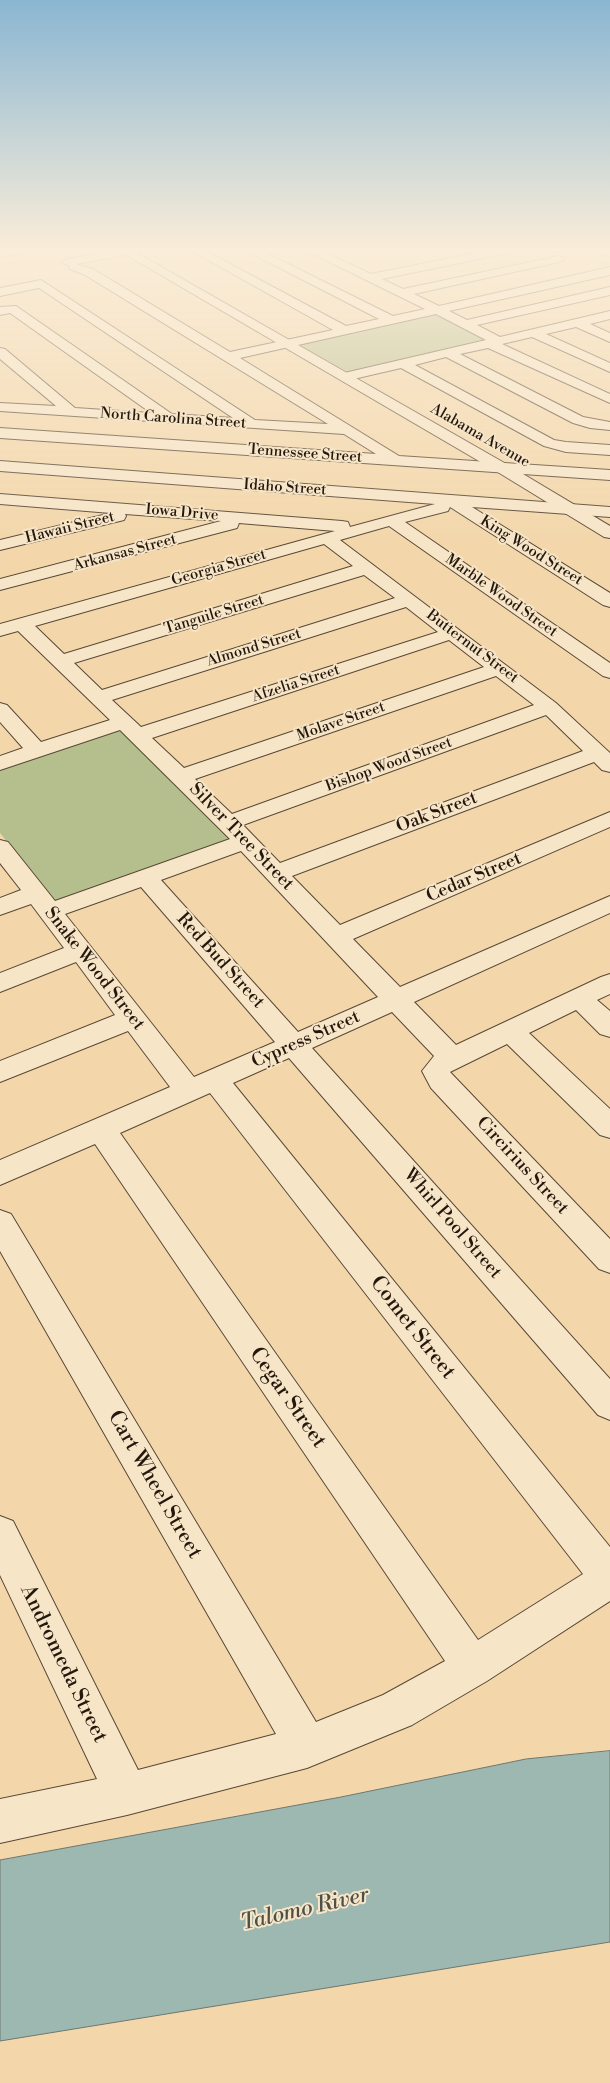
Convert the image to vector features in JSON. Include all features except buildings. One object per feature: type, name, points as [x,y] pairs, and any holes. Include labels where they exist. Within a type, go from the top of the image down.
[{"type":"street","points":[[62,347],[168,418]]},
{"type":"street","points":[[136,347],[252,424]]},
{"type":"street","points":[[212,347],[396,460]]},
{"type":"street","points":[[228,357],[269,347]]},
{"type":"street","name":"Alabama Avenue","points":[[294,347],[610,532]]},
{"type":"street","points":[[344,377],[470,347]]},
{"type":"street","points":[[505,347],[610,399]]},
{"type":"street","points":[[565,347],[610,368]]},
{"type":"street","points":[[0,352],[71,412]]},
{"type":"street","points":[[448,352],[578,420],[590,424],[610,426]]},
{"type":"street","points":[[402,364],[549,443],[566,447],[610,450]]},
{"type":"street","name":"North Carolina Street","points":[[0,407],[347,430]]},
{"type":"street","name":"Tennessee Street","points":[[0,433],[610,475]]},
{"type":"street","name":"Idaho Street","points":[[0,466],[455,504],[610,512]]},
{"type":"street","name":"Georgia Street","points":[[455,504],[501,487],[528,483]]},
{"type":"street","name":"Georgia Street","points":[[0,630],[528,483]]},
{"type":"street","name":"Iowa Drive","points":[[0,499],[364,528]]},
{"type":"street","points":[[0,508],[27,502]]},
{"type":"street","name":"King Wood Street","points":[[455,504],[610,601]]},
{"type":"street","name":"Hawaii Street","points":[[0,545],[141,510]]},
{"type":"street","name":"Arkansas Street","points":[[0,586],[249,520]]},
{"type":"street","name":"Marble Wood Street","points":[[391,520],[610,672]]},
{"type":"street","name":"Butternut Street","points":[[327,538],[550,707],[604,759]]},
{"type":"street","name":"Tanguile Street","points":[[61,661],[367,568]]},
{"type":"street","name":"Almond Street","points":[[99,697],[409,600]]},
{"type":"street","name":"Silver Tree Street","points":[[22,624],[181,776],[277,873],[396,999],[445,1065]]},
{"type":"street","name":"Afzelia Street","points":[[0,763],[37,751],[132,729],[453,633]]},
{"type":"street","name":"Molave Street","points":[[181,776],[500,668]]},
{"type":"street","name":"Bishop Wood Street","points":[[0,907],[43,902],[145,877],[237,832],[550,707]]},
{"type":"street","points":[[0,709],[37,751]]},
{"type":"street","name":"Oak Street","points":[[277,873],[604,759]]},
{"type":"street","name":"Cedar Street","points":[[337,936],[610,819]]},
{"type":"street","name":"Snake Wood Street","points":[[0,847],[132,1018],[202,1086]]},
{"type":"street","name":"Red Bud Street","points":[[145,877],[294,1045]]},
{"type":"street","name":"Cypress Street","points":[[0,1173],[202,1086],[610,904]]},
{"type":"street","points":[[0,983],[80,951]]},
{"type":"street","points":[[445,1065],[510,1031],[610,983]]},
{"type":"street","points":[[579,998],[610,1027]]},
{"type":"street","points":[[0,1072],[132,1018]]},
{"type":"street","points":[[510,1031],[610,1127]]},
{"type":"street","name":"Whirl Pool Street","points":[[294,1045],[610,1404]]},
{"type":"street","name":"Circirius Street","points":[[445,1065],[441,1080],[610,1260]]},
{"type":"street","name":"Comet Street","points":[[202,1086],[610,1578]]},
{"type":"street","name":"Cegar Street","points":[[101,1129],[473,1667]]},
{"type":"street","name":"Cart Wheel Street","points":[[0,1223],[307,1747]]},
{"type":"street","name":"Andromeda Street","points":[[0,1534],[127,1794]]},
{"type":"street","points":[[0,1821],[127,1794],[307,1747],[397,1710],[473,1667],[610,1578]]},
{"type":"green space","points":[[304,347],[458,347],[348,372]]},
{"type":"green space","points":[[121,730],[231,838],[56,904],[0,833],[0,769]]},
{"type":"water","name":"Talomo River","points":[[610,1751],[610,1942],[0,2041],[0,1860],[341,1797],[526,1759]]}]
